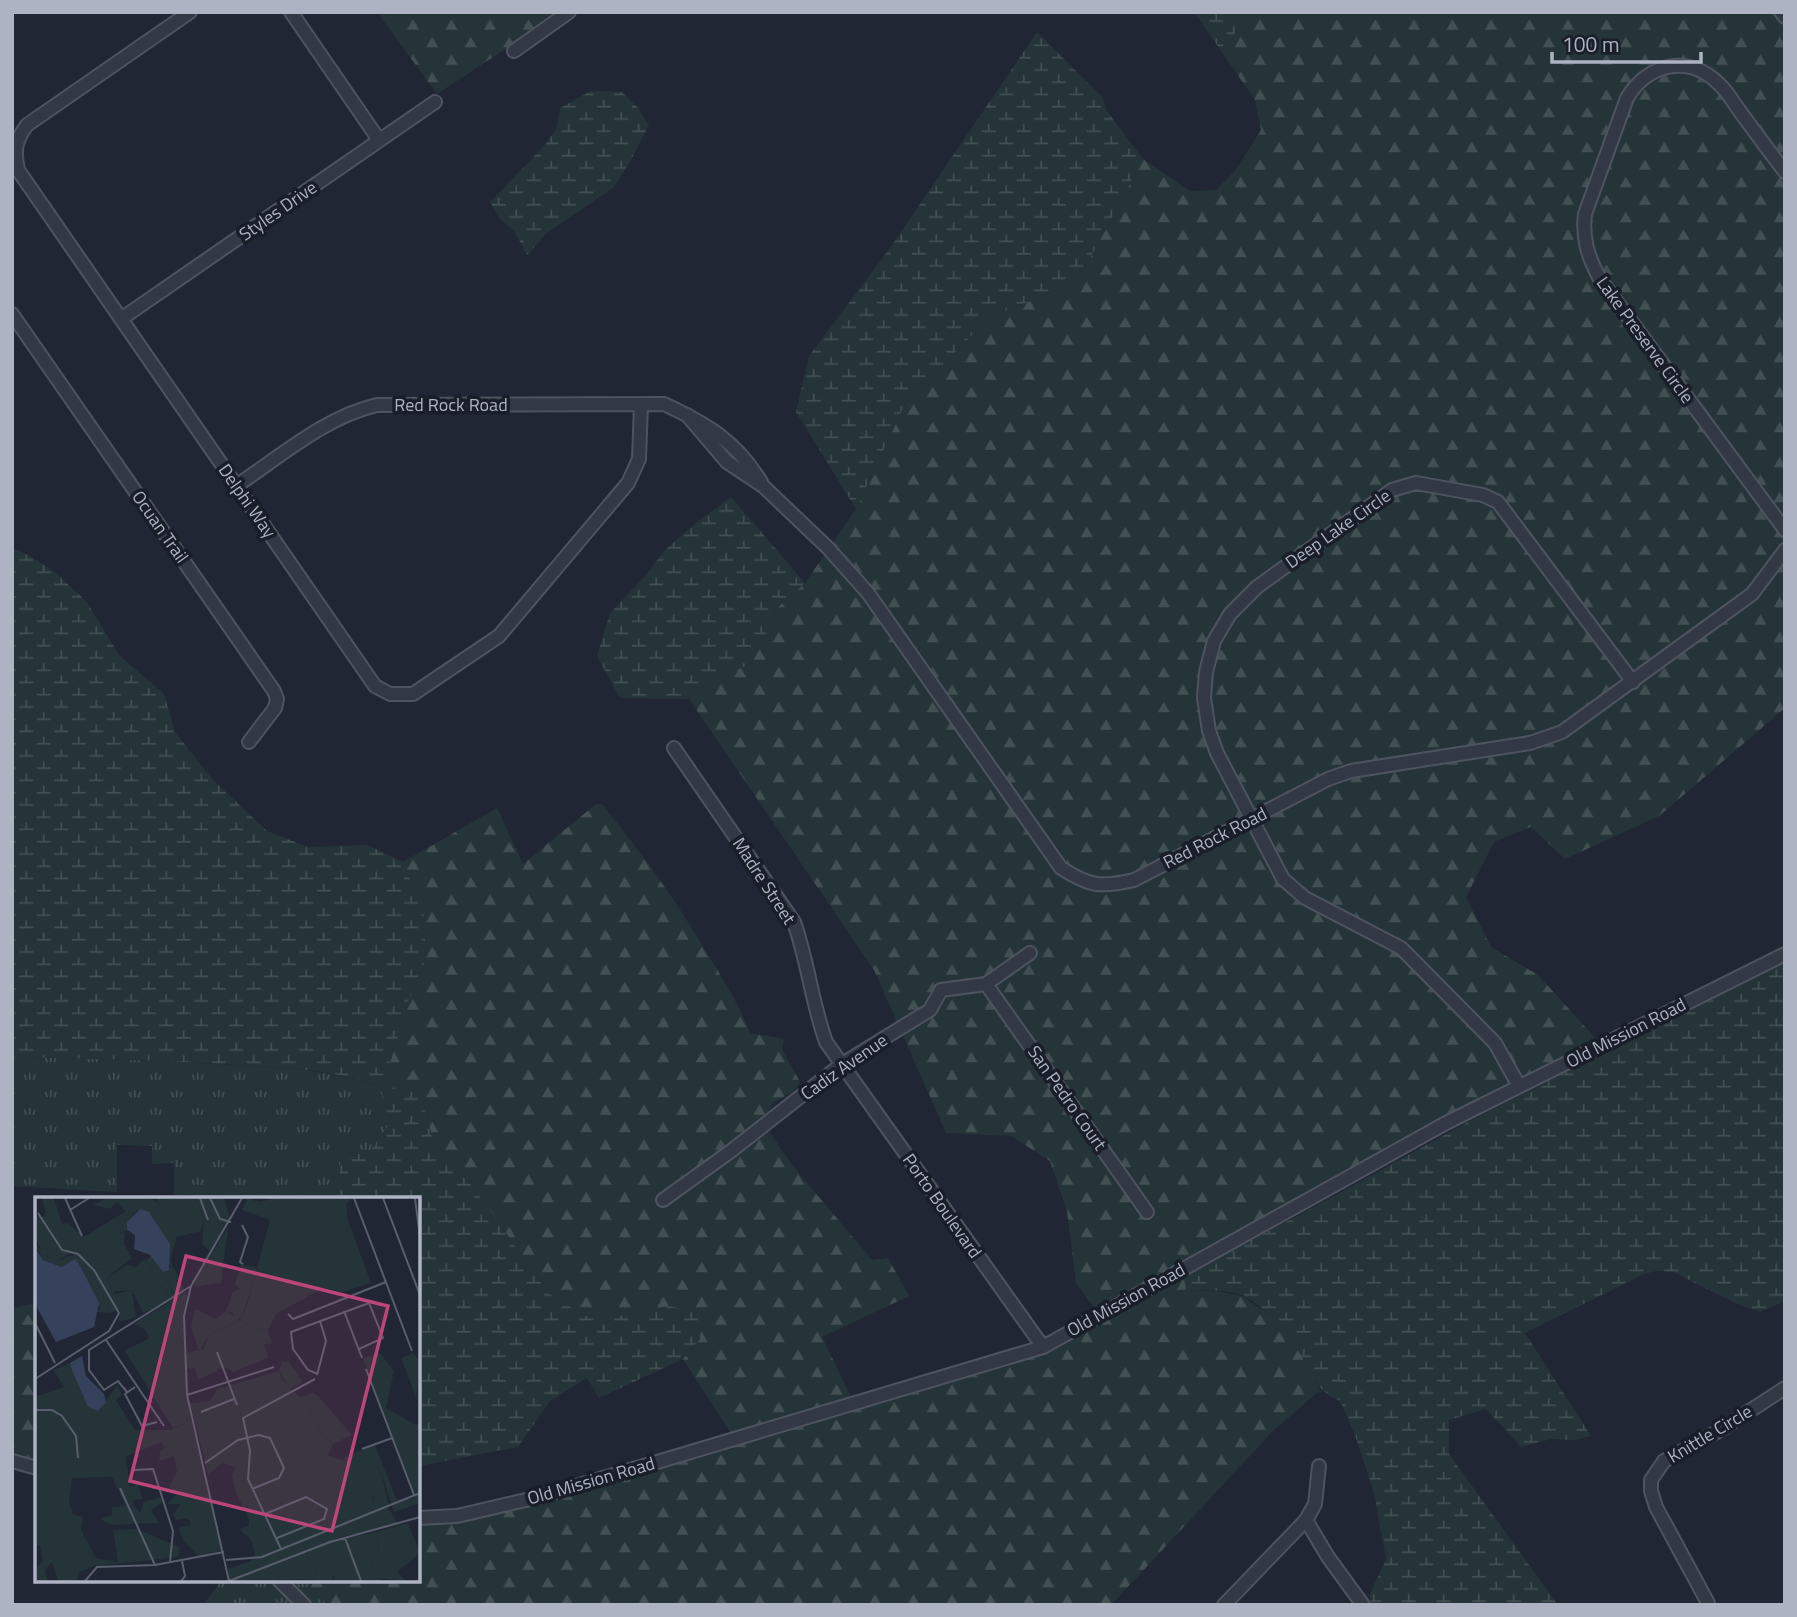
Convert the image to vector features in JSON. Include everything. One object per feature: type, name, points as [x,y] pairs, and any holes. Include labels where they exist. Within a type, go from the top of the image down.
[{"type":"street","name":"Delphi Way","points":[[190,12],[27,125],[17,138],[14,154],[18,170],[375,686],[390,695],[414,694],[499,636],[628,483],[639,459],[641,405]]},
{"type":"street","points":[[290,12],[379,140]]},
{"type":"street","points":[[514,51],[569,12]]},
{"type":"street","points":[[1781,12],[1785,17]]},
{"type":"street","name":"Lake Preserve Circle","points":[[1785,172],[1719,83],[1703,72],[1684,65],[1659,68],[1636,82],[1627,98],[1585,214],[1583,233],[1589,260],[1600,279],[1785,530]]},
{"type":"street","name":"Styles Drive","points":[[121,319],[435,102]]},
{"type":"street","name":"Ocuan Trail","points":[[12,314],[274,691],[278,699],[275,708],[249,742]]},
{"type":"street","name":"Red Rock Road","points":[[236,486],[338,418],[377,405],[664,404],[696,418],[733,445],[750,464],[763,486]]},
{"type":"street","name":"Red Rock Road","points":[[687,415],[727,462],[763,486],[828,548],[868,593],[1061,867],[1084,883],[1112,885],[1134,880],[1328,779],[1351,771],[1530,743],[1562,732],[1752,594],[1785,550]]},
{"type":"street","points":[[721,454],[733,445]]},
{"type":"street","name":"Deep Lake Circle","points":[[1519,1086],[1495,1043],[1401,948],[1305,898],[1283,879],[1217,753],[1209,731],[1204,698],[1206,672],[1214,641],[1230,614],[1257,587],[1392,490],[1416,483],[1483,495],[1498,502],[1633,681]]},
{"type":"street","name":"Madre Street","points":[[674,748],[794,922],[805,953],[818,1020],[826,1042],[842,1064]]},
{"type":"street","name":"Cadiz Avenue","points":[[663,1200],[731,1151],[842,1064],[930,1010],[941,990],[986,984],[1030,953]]},
{"type":"street","name":"Old Mission Road","points":[[420,1518],[457,1516],[543,1496],[1043,1347],[1446,1123],[1785,954]]},
{"type":"street","name":"San Pedro Court","points":[[986,984],[1147,1212]]},
{"type":"street","name":"Porto Boulevard","points":[[842,1064],[1043,1347]]},
{"type":"street","name":"Knittle Circle","points":[[1708,1603],[1656,1507],[1651,1480],[1664,1461],[1722,1429],[1785,1388]]},
{"type":"street","points":[[12,1461],[35,1467]]},
{"type":"street","points":[[1224,1605],[1306,1520],[1315,1503],[1320,1466]]},
{"type":"street","points":[[1306,1520],[1328,1557],[1363,1605]]},
{"type":"street","points":[[281,1582],[304,1605]]},
{"type":"green space","points":[[377,12],[562,12],[437,94]]},
{"type":"green space","points":[[1194,12],[1244,12],[1226,58]]},
{"type":"green space","points":[[1244,12],[1785,12],[1785,708],[1659,816],[1565,859],[1531,827],[1494,842],[1466,897],[1491,947],[1538,975],[1598,1041],[1097,1311],[1076,1283],[1067,1211],[1050,1161],[1011,1136],[946,1133],[874,970],[689,699],[714,680],[752,663],[778,607],[805,583],[856,509],[906,402],[991,316],[1077,283],[1143,159],[1190,191],[1216,190],[1235,171],[1261,130],[1255,100],[1226,58]]},
{"type":"green space","points":[[1037,32],[1103,98],[1106,110],[1143,159],[1077,283],[991,316],[906,402],[856,509],[796,412],[809,356],[890,248]]},
{"type":"green space","points":[[591,91],[622,92],[638,108],[649,125],[613,188],[548,232],[527,255],[515,232],[499,218],[490,202],[544,146],[557,128],[560,108]]},
{"type":"green space","points":[[731,497],[805,583],[778,607],[752,663],[714,680],[689,699],[620,698],[597,656],[610,613],[665,550]]},
{"type":"green space","points":[[12,548],[56,573],[87,602],[119,655],[164,694],[175,732],[214,781],[267,831],[308,847],[368,845],[403,862],[426,921],[424,965],[408,1002],[382,1090],[413,1087],[427,1116],[433,1141],[473,1187],[550,1294],[585,1316],[631,1315],[670,1306],[698,1314],[700,1339],[683,1359],[599,1398],[587,1378],[550,1401],[518,1447],[420,1466],[420,1197],[340,1197],[340,1151],[367,1155],[388,1126],[381,1087],[322,1072],[282,1068],[143,1060],[12,1057]]},
{"type":"green space","points":[[596,804],[602,804],[670,895],[725,982],[750,1033],[784,1039],[782,1049],[800,1082],[794,1091],[773,1103],[762,1121],[792,1165],[872,1260],[888,1258],[909,1296],[822,1337],[852,1399],[732,1435],[683,1359],[700,1339],[670,1306],[631,1315],[585,1316],[550,1294],[473,1187],[433,1141],[427,1116],[382,1090],[408,1002],[424,965],[426,921],[403,862],[497,808],[523,864]]},
{"type":"green space","points":[[1785,960],[1785,1301],[1760,1312],[1737,1304],[1673,1272],[1656,1271],[1644,1274],[1525,1333],[1591,1436],[1574,1440],[1551,1439],[1521,1447],[1486,1409],[1449,1420],[1449,1454],[1558,1605],[1372,1605],[1369,1596],[1386,1559],[1374,1493],[1355,1435],[1340,1401],[1321,1388],[1291,1339],[1259,1306],[1235,1293],[1186,1290],[1184,1274],[1296,1217],[1468,1122]]},
{"type":"green space","points":[[12,1057],[258,1066],[341,1076],[381,1087],[389,1126],[368,1155],[340,1151],[340,1197],[174,1196],[174,1163],[152,1164],[152,1146],[117,1145],[117,1192],[12,1186]]},
{"type":"green space","points":[[1184,1274],[1187,1290],[1217,1291],[1242,1296],[1271,1316],[1291,1337],[1322,1393],[1318,1392],[1273,1431],[1111,1605],[327,1605],[307,1582],[420,1582],[420,1522],[961,1378],[1045,1351]]},
{"type":"green space","points":[[35,1303],[35,1462],[12,1455],[12,1308]]},
{"type":"green space","points":[[220,1582],[307,1582],[327,1605],[203,1605]]}]
